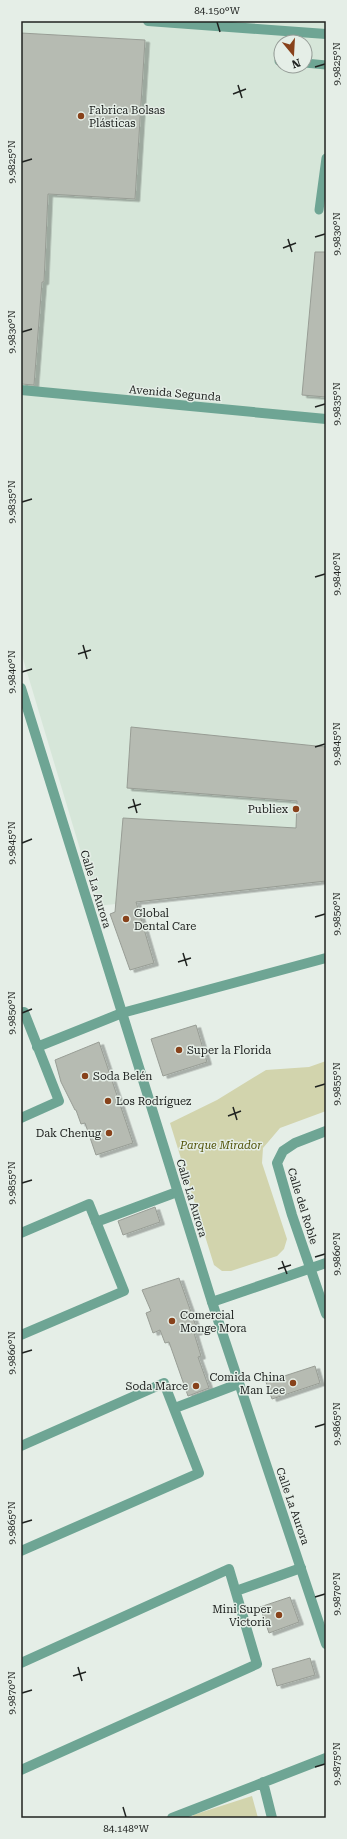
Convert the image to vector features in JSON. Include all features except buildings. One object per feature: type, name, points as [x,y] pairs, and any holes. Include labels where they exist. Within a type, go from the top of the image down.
[{"type":"street","points":[[148,21],[326,34]]},
{"type":"street","name":"Avenida Segunda","points":[[21,390],[326,420]]},
{"type":"street","name":"Calle La Aurora","points":[[21,688],[238,1384],[326,1644]]},
{"type":"street","points":[[37,1047],[122,1013],[326,958]]},
{"type":"street","points":[[21,1013],[24,1012],[59,1101],[21,1118]]},
{"type":"street","name":"Calle del Roble","points":[[326,1131],[295,1143],[283,1151],[277,1163],[309,1269],[326,1314]]},
{"type":"street","points":[[96,1222],[177,1192]]},
{"type":"street","points":[[21,1233],[89,1204],[124,1291],[21,1336]]},
{"type":"street","points":[[212,1302],[326,1263]]},
{"type":"street","points":[[21,1446],[164,1383],[199,1473],[21,1551]]},
{"type":"street","points":[[175,1408],[238,1384]]},
{"type":"street","points":[[236,1591],[301,1568]]},
{"type":"street","points":[[21,1663],[229,1569],[257,1664],[21,1770]]},
{"type":"street","points":[[172,1818],[326,1758]]},
{"type":"street","points":[[263,1782],[272,1818]]},
{"type":"lane","points":[[313,64],[326,65]]},
{"type":"lane","points":[[319,210],[326,158]]},
{"type":"shaded area","points":[[21,21],[326,21],[326,881],[97,906],[21,652]]},
{"type":"green space","name":"Parque Mirador","points":[[326,1061],[326,1111],[280,1128],[263,1148],[262,1163],[287,1239],[284,1249],[277,1256],[231,1271],[222,1271],[214,1265],[170,1123],[217,1100],[266,1070],[309,1067]]},
{"type":"green space","points":[[252,1796],[258,1818],[194,1818],[193,1815]]},
{"type":"place","name":"Fabrica Bolsas Plásticas","points":[[81,116]]},
{"type":"place","name":"Publiex","points":[[296,809]]},
{"type":"place","name":"Global Dental Care","points":[[126,919]]},
{"type":"place","name":"Super la Florida","points":[[179,1050]]},
{"type":"place","name":"Soda Belén","points":[[85,1076]]},
{"type":"place","name":"Los Rodríguez","points":[[108,1101]]},
{"type":"place","name":"Dak Chenug","points":[[109,1133]]},
{"type":"place","name":"Comercial Monge Mora","points":[[172,1321]]},
{"type":"place","name":"Comida China Man Lee","points":[[293,1383]]},
{"type":"place","name":"Soda Marce","points":[[196,1386]]},
{"type":"place","name":"Mini Super Victoria","points":[[279,1615]]}]
